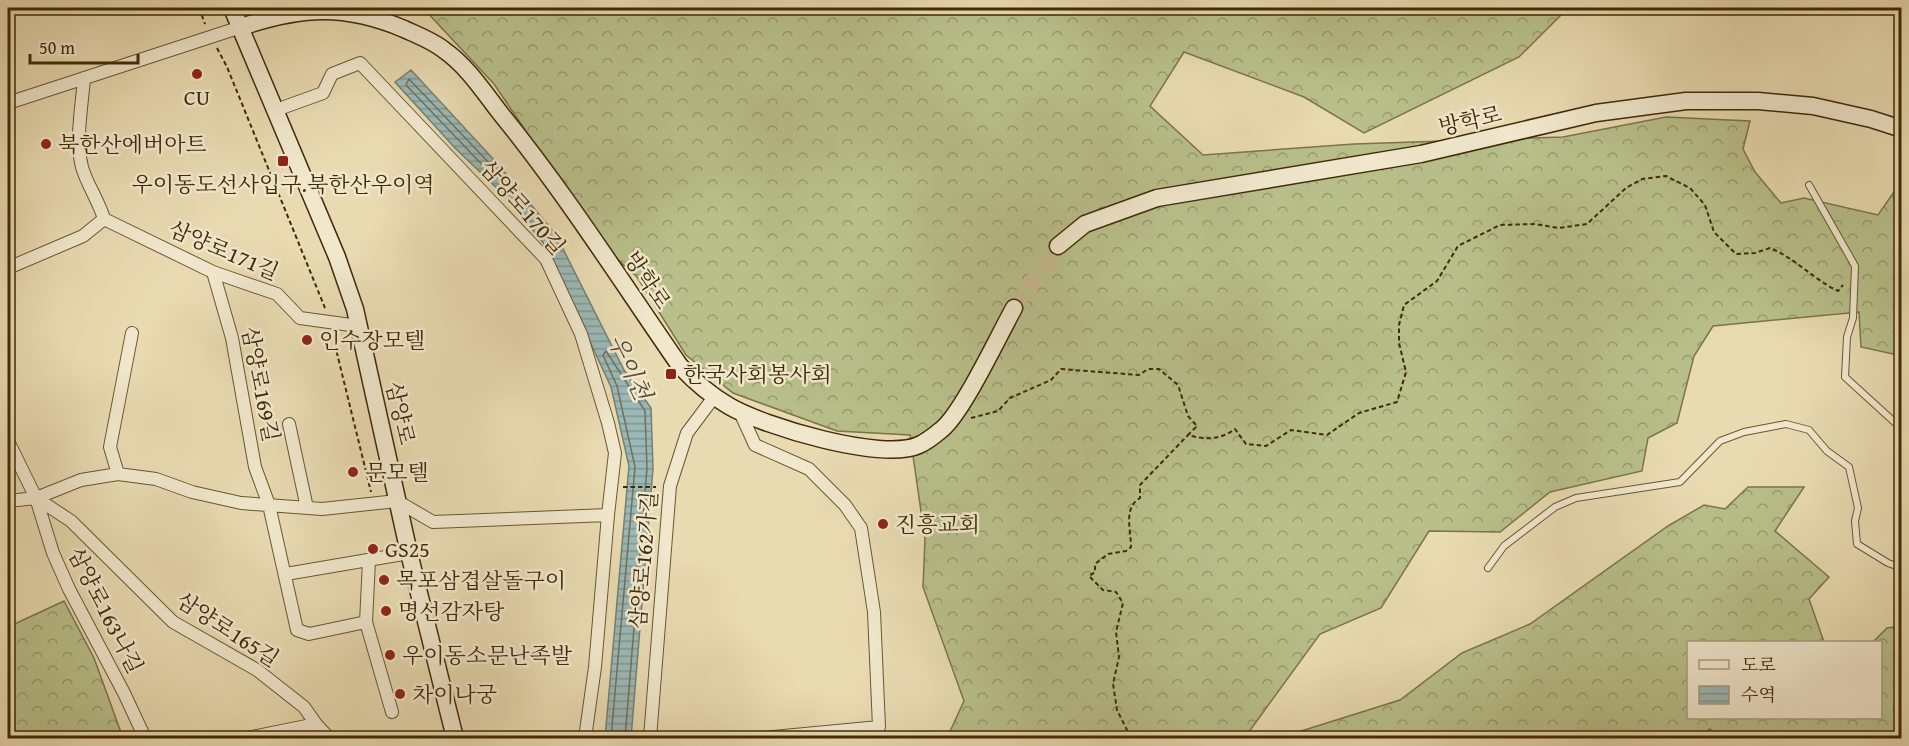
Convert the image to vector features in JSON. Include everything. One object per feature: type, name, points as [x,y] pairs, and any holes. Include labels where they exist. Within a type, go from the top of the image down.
[{"type":"main road","name":"삼양로","points":[[232,8],[337,256],[358,326],[409,553],[455,738]]},
{"type":"main road","name":"방학로","points":[[241,27],[274,16],[312,10],[343,10],[377,18],[444,49],[466,70],[534,154],[680,366],[698,386],[740,412],[815,439],[872,449],[917,446],[944,428],[959,407],[1014,308]]},
{"type":"main road","name":"방학로","points":[[1058,246],[1085,224],[1157,198],[1421,154],[1596,113],[1686,101],[1758,101],[1813,106],[1871,119],[1902,129]]},
{"type":"street","points":[[8,103],[241,27]]},
{"type":"street","name":"삼양로170길","points":[[276,110],[323,93],[332,74],[360,63],[546,259],[582,334],[615,453],[596,667],[585,738]]},
{"type":"street","points":[[8,268],[83,236],[104,219],[98,199],[82,167],[80,133],[84,78]]},
{"type":"street","name":"삼양로171길","points":[[104,219],[213,272],[277,294],[300,318],[358,326]]},
{"type":"street","name":"삼양로169길","points":[[213,272],[232,338],[255,466],[269,505],[296,626],[302,634],[366,622]]},
{"type":"street","points":[[118,474],[110,447],[132,333]]},
{"type":"street","name":"삼양로162가길","points":[[650,738],[670,486],[687,433],[714,397]]},
{"type":"street","points":[[740,412],[755,445],[809,469],[854,515],[861,528],[874,612],[879,727],[761,738]]},
{"type":"street","name":"삼양로169길","points":[[289,424],[307,507]]},
{"type":"street","points":[[8,441],[36,498]]},
{"type":"street","points":[[8,501],[36,498],[81,480],[118,474],[156,479],[192,492],[269,505],[322,509],[398,501],[433,522],[608,515]]},
{"type":"street","name":"삼양로165길","points":[[36,498],[71,521],[173,622],[257,670],[304,707],[329,738]]},
{"type":"street","name":"삼양로163나길","points":[[36,498],[53,553],[69,589],[145,738]]},
{"type":"street","points":[[286,574],[409,553]]},
{"type":"street","points":[[369,561],[366,622],[392,712]]},
{"type":"street","points":[[247,738],[316,724],[318,738]]},
{"type":"lane","points":[[1809,185],[1855,266],[1853,318],[1847,337],[1845,377],[1902,429]]},
{"type":"lane","points":[[1488,568],[1504,546],[1555,507],[1576,498],[1680,482],[1720,441],[1766,426],[1786,424],[1809,430],[1827,451],[1850,466],[1858,508],[1855,521],[1857,543],[1888,563],[1902,568]]},
{"type":"path","points":[[199,8],[227,67],[321,293],[374,503]]},
{"type":"path","points":[[1188,435],[1202,439],[1218,438],[1234,429],[1246,444],[1266,446],[1291,430],[1327,435],[1359,413],[1397,402],[1406,372],[1399,343],[1399,325],[1404,305],[1437,281],[1458,246],[1500,225],[1535,224],[1559,228],[1587,224],[1626,188],[1642,179],[1666,176],[1690,188],[1705,205],[1714,232],[1736,254],[1755,253],[1770,248],[1789,256],[1806,272],[1838,291],[1844,284],[1854,282]]},
{"type":"path","points":[[968,418],[998,411],[1010,398],[1050,380],[1060,369],[1139,375],[1148,369],[1160,369],[1178,385],[1188,416],[1197,426],[1140,485],[1140,498],[1132,503],[1129,513],[1131,547],[1126,551],[1108,554],[1095,564],[1095,572],[1089,576],[1103,590],[1116,592],[1123,603],[1116,632],[1119,657],[1113,684],[1117,710],[1129,734],[1128,738]]},
{"type":"path","points":[[611,487],[670,486]]},
{"type":"green space","points":[[423,8],[1568,8],[1519,57],[1364,133],[1304,97],[1184,52],[1150,106],[1203,155],[1354,144],[1563,137],[1666,117],[1750,121],[1743,149],[1755,172],[1781,203],[1804,198],[1878,215],[1901,182],[1901,351],[1893,354],[1861,347],[1859,312],[1713,326],[1694,356],[1677,423],[1648,438],[1642,471],[1550,492],[1500,532],[1429,531],[1381,608],[1320,634],[1248,733],[1251,738],[947,738],[964,701],[923,587],[925,539],[910,435],[837,431],[733,393],[686,355],[637,277],[605,248],[494,84]]},
{"type":"green space","points":[[1748,487],[1804,487],[1775,531],[1829,577],[1809,599],[1824,641],[1687,641],[1687,719],[1882,719],[1882,641],[1874,641],[1887,628],[1901,626],[1901,702],[1894,710],[1901,717],[1901,738],[1721,738],[1710,729],[1695,738],[1279,738],[1400,700],[1462,653],[1530,624],[1668,526],[1704,505],[1725,509]]},
{"type":"green space","points":[[64,601],[94,658],[123,738],[8,738],[8,627]]},
{"type":"water","name":"우이천","points":[[411,70],[496,162],[556,235],[624,370],[651,408],[653,468],[631,738],[605,738],[629,466],[611,387],[545,245],[505,196],[455,148],[395,82]]},
{"type":"tunnel","points":[[1014,308],[1058,246]]},
{"type":"place","name":"CU","points":[[197,74]]},
{"type":"place","name":"북한산에버아트","points":[[46,144]]},
{"type":"place","name":"우이동도선사입구.북한산우이역","points":[[283,161]]},
{"type":"place","name":"인수장모텔","points":[[307,340]]},
{"type":"place","name":"한국사회봉사회","points":[[671,374]]},
{"type":"place","name":"문모텔","points":[[353,472]]},
{"type":"place","name":"진흥교회","points":[[883,524]]},
{"type":"place","name":"GS25","points":[[373,549]]},
{"type":"place","name":"목포삼겹살돌구이","points":[[384,580]]},
{"type":"place","name":"명선감자탕","points":[[386,611]]},
{"type":"place","name":"우이동소문난족발","points":[[390,655]]},
{"type":"place","name":"차이나궁","points":[[400,694]]}]
